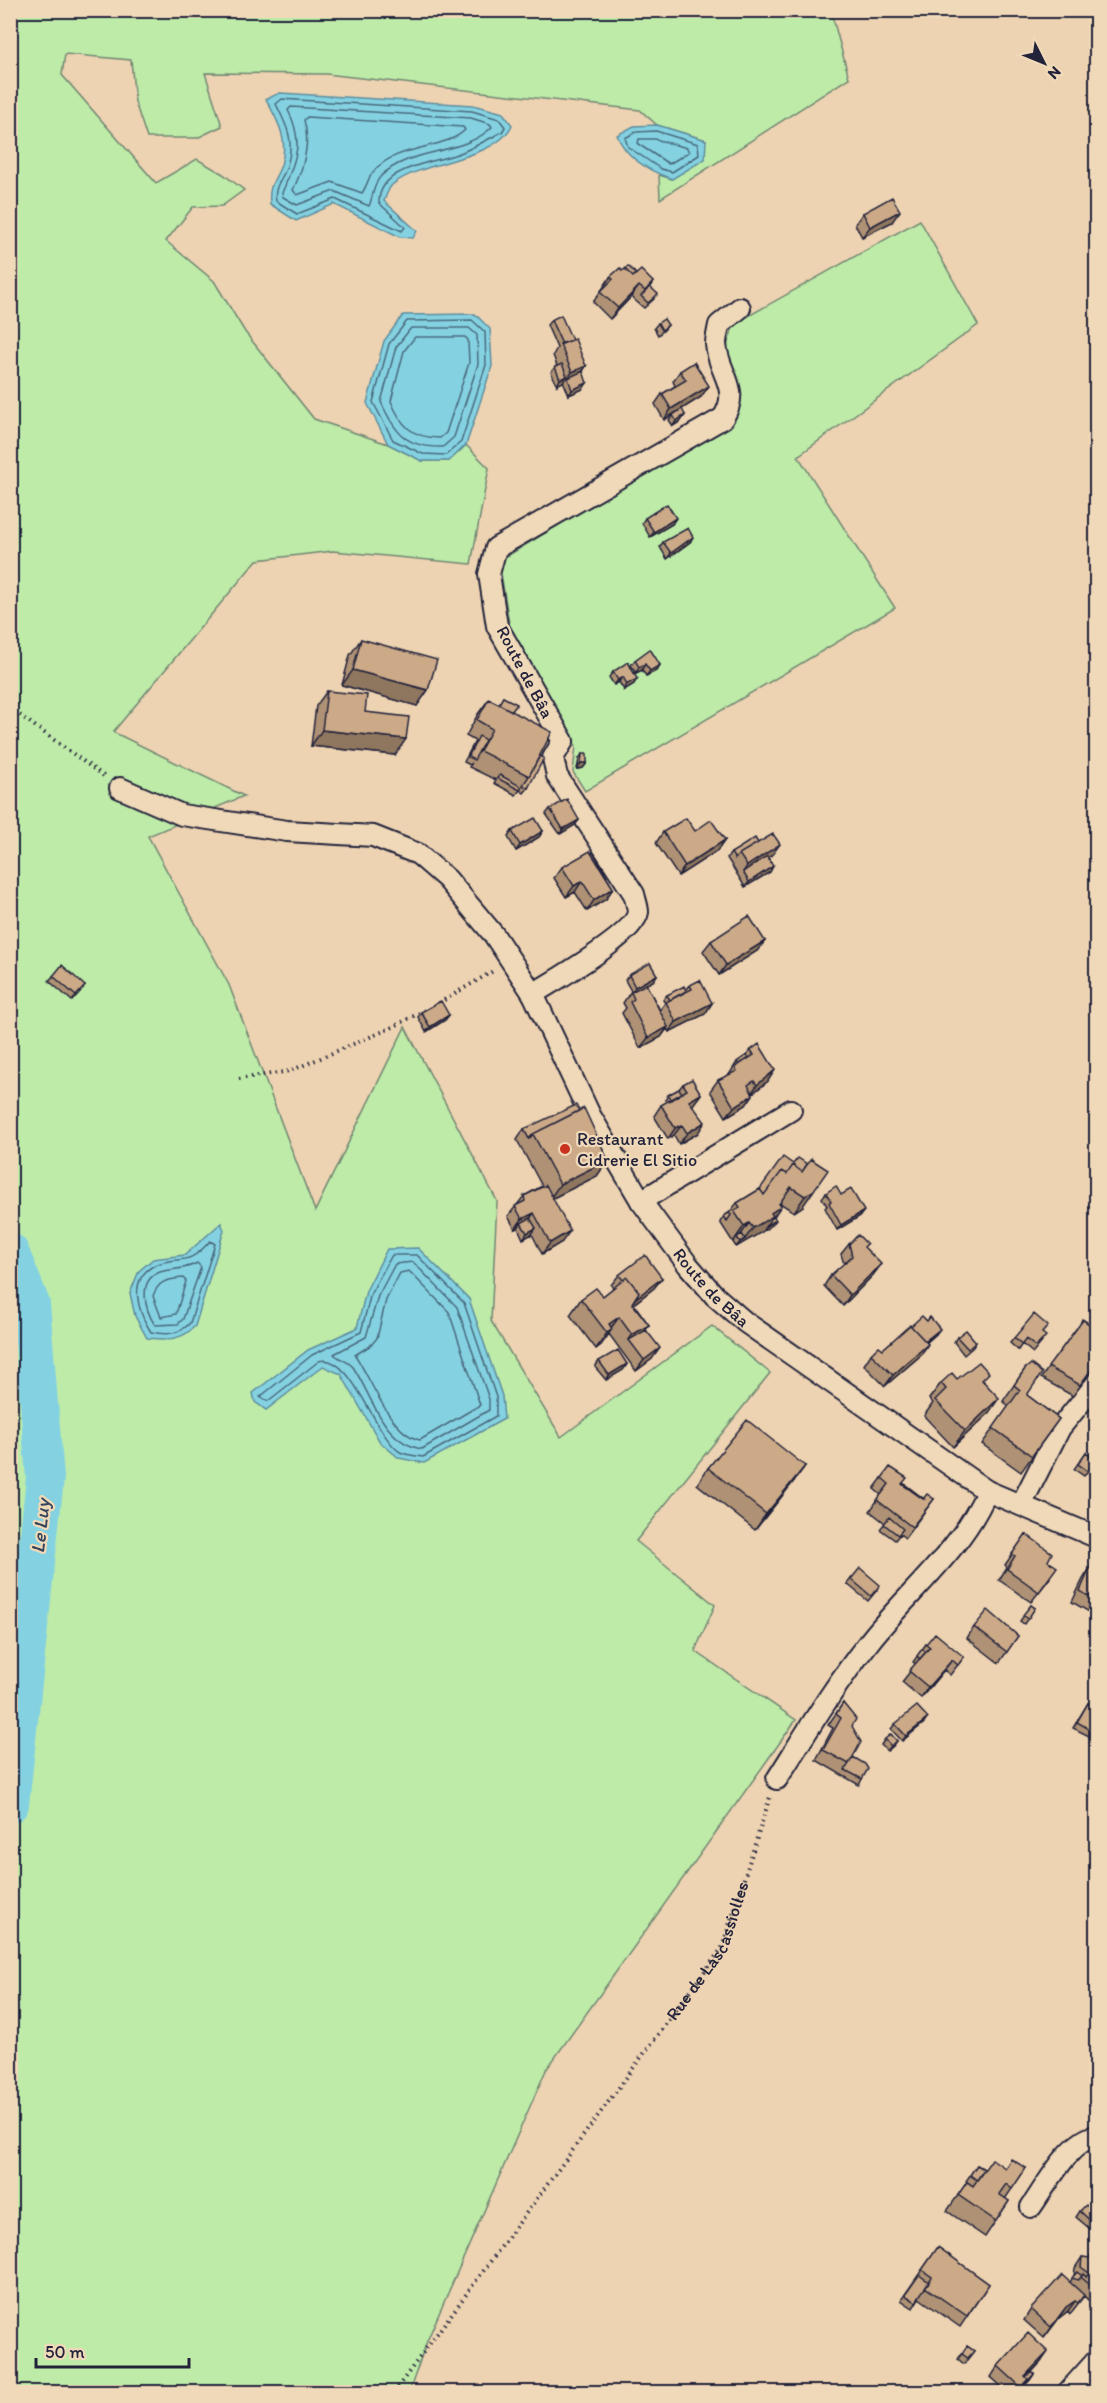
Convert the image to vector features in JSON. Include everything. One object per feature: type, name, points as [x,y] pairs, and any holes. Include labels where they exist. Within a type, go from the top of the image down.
[{"type":"street","name":"Route de Bâa","points":[[533,994],[617,939],[631,927],[638,912],[634,894],[556,776],[553,758],[563,741],[497,626],[489,574],[496,548],[723,417],[731,405],[731,394],[716,344],[717,335],[719,325],[740,308]]},
{"type":"street","name":"Route de Bâa","points":[[120,788],[182,815],[287,831],[373,836],[418,854],[447,879],[511,960],[533,994],[590,1115],[641,1201],[688,1265],[715,1296],[745,1322],[987,1491],[1096,1537]]},
{"type":"street","points":[[641,1201],[791,1110]]},
{"type":"street","points":[[1021,1505],[1060,1428],[1096,1384]]},
{"type":"street","points":[[777,1779],[813,1721],[868,1642],[963,1532],[987,1491]]},
{"type":"street","points":[[1031,2207],[1073,2148],[1090,2137],[1096,2136]]},
{"type":"street","points":[[1068,2392],[1096,2361]]},
{"type":"path","points":[[10,708],[120,788]]},
{"type":"path","points":[[239,1079],[290,1071],[391,1028],[511,960]]},
{"type":"path","name":"Rue de Lascassiolles","points":[[394,2392],[722,1948],[758,1831],[777,1779]]},
{"type":"green space","points":[[11,11],[831,11],[849,78],[660,199],[659,175],[672,179],[706,140],[657,125],[640,110],[326,74],[205,73],[222,126],[197,138],[147,138],[135,102],[131,60],[65,54],[62,75],[156,183],[197,159],[244,190],[222,206],[193,207],[166,241],[214,281],[245,332],[314,419],[388,444],[422,461],[449,461],[466,445],[489,468],[471,564],[333,551],[257,560],[113,732],[244,796],[148,836],[229,985],[315,1211],[405,1027],[497,1201],[491,1321],[561,1437],[712,1326],[770,1373],[636,1541],[715,1605],[695,1651],[796,1720],[546,2070],[427,2341],[409,2392],[11,2392]]},
{"type":"green space","points":[[920,220],[978,325],[798,456],[895,608],[585,791],[573,772],[576,746],[510,629],[499,561],[735,418],[740,397],[726,349],[734,324]]},
{"type":"water","points":[[280,93],[473,105],[503,113],[512,125],[503,137],[491,146],[421,170],[392,185],[384,201],[417,231],[413,238],[400,237],[334,204],[296,221],[270,204],[271,187],[281,165],[284,147],[278,123],[266,99]]},
{"type":"water","points":[[657,125],[706,140],[705,159],[672,179],[639,163],[626,150],[617,135],[634,126]]},
{"type":"water","points":[[475,314],[490,329],[492,366],[466,445],[449,461],[422,461],[388,444],[367,403],[384,341],[403,315]]},
{"type":"water","points":[[221,1223],[224,1230],[195,1326],[179,1337],[147,1338],[135,1316],[130,1293],[139,1271],[153,1259],[185,1255]]},
{"type":"water","points":[[418,1248],[469,1299],[502,1396],[504,1419],[424,1463],[399,1458],[380,1442],[341,1374],[323,1366],[266,1410],[255,1402],[253,1393],[308,1350],[357,1328],[366,1291],[387,1249]]},
{"type":"building","points":[[892,197],[900,211],[870,227],[863,213]]},
{"type":"building","points":[[628,266],[636,274],[633,277],[625,269]]},
{"type":"building","points":[[620,268],[622,271],[625,269],[633,277],[641,270],[653,282],[645,291],[639,286],[618,308],[600,292],[613,279],[610,277]]},
{"type":"building","points":[[650,287],[658,294],[648,303],[641,296]]},
{"type":"building","points":[[561,315],[572,340],[562,344],[551,320]]},
{"type":"building","points":[[664,319],[668,325],[662,330],[658,323]]},
{"type":"building","points":[[575,339],[586,366],[572,372],[560,344]]},
{"type":"building","points":[[694,362],[709,386],[671,409],[662,394],[686,380],[680,371]]},
{"type":"building","points":[[562,364],[567,376],[560,379],[555,367]]},
{"type":"building","points":[[583,371],[587,383],[572,390],[568,378]]},
{"type":"building","points":[[682,409],[685,415],[676,421],[673,415]]},
{"type":"building","points":[[667,504],[676,518],[654,532],[645,518]]},
{"type":"building","points":[[688,528],[693,537],[671,553],[663,542]]},
{"type":"building","points":[[361,639],[437,660],[428,690],[353,670]]},
{"type":"building","points":[[650,649],[660,665],[650,671],[645,664],[639,667],[635,660]]},
{"type":"building","points":[[628,662],[637,679],[627,684],[623,677],[618,680],[613,672]]},
{"type":"building","points":[[327,691],[367,695],[365,712],[409,717],[406,739],[322,730]]},
{"type":"building","points":[[503,697],[517,704],[512,711],[499,704]]},
{"type":"building","points":[[489,699],[552,732],[529,776],[480,751],[492,729],[477,720]]},
{"type":"building","points":[[479,736],[485,740],[474,760],[468,757]]},
{"type":"building","points":[[582,754],[587,754],[587,763],[581,763]]},
{"type":"building","points":[[540,756],[544,758],[528,788],[523,785]]},
{"type":"building","points":[[500,775],[522,787],[520,790],[497,778]]},
{"type":"building","points":[[567,799],[579,820],[563,829],[550,809]]},
{"type":"building","points":[[535,818],[543,831],[520,845],[512,831]]},
{"type":"building","points":[[686,818],[695,831],[711,820],[725,840],[685,866],[663,832]]},
{"type":"building","points":[[773,834],[780,844],[747,866],[739,854]]},
{"type":"building","points":[[755,838],[758,843],[739,854],[735,859],[731,853]]},
{"type":"building","points":[[590,851],[613,888],[594,900],[582,881],[574,886],[562,867]]},
{"type":"building","points":[[593,852],[607,876],[591,853]]},
{"type":"building","points":[[767,856],[773,866],[749,882],[743,872]]},
{"type":"building","points":[[749,916],[765,941],[726,965],[711,941]]},
{"type":"building","points":[[650,963],[657,975],[635,987],[629,975]]},
{"type":"building","points":[[62,965],[85,986],[76,996],[53,976]]},
{"type":"building","points":[[700,980],[712,1003],[676,1022],[666,1002],[692,989],[690,985]]},
{"type":"building","points":[[646,984],[668,1027],[648,1038],[630,1002],[634,999],[631,992]]},
{"type":"building","points":[[684,986],[686,991],[670,1000],[667,995]]},
{"type":"building","points":[[441,1001],[449,1015],[430,1027],[421,1012]]},
{"type":"building","points":[[759,1044],[775,1070],[757,1085],[754,1081],[748,1085],[753,1095],[734,1107],[718,1080],[737,1071],[735,1067],[754,1055],[751,1050]]},
{"type":"building","points":[[747,1055],[749,1058],[739,1065],[737,1062]]},
{"type":"building","points":[[692,1079],[701,1094],[689,1101],[705,1122],[687,1133],[682,1125],[675,1128],[661,1105],[687,1090],[683,1084]]},
{"type":"building","points":[[679,1089],[682,1093],[671,1100],[668,1095]]},
{"type":"building","points":[[576,1105],[579,1111],[533,1134],[529,1139],[524,1129]]},
{"type":"building","points":[[584,1108],[608,1160],[560,1184],[533,1134]]},
{"type":"building","points":[[783,1157],[793,1164],[798,1158],[807,1164],[802,1172],[793,1165],[787,1174],[782,1171],[764,1195],[760,1189]]},
{"type":"building","points":[[811,1159],[828,1170],[814,1190],[805,1196],[791,1187],[779,1204],[781,1206],[771,1213],[773,1216],[753,1228],[749,1223],[744,1226],[734,1211],[740,1207],[737,1203],[760,1189],[764,1195],[782,1171],[787,1174],[793,1165],[802,1172]]},
{"type":"building","points":[[546,1185],[570,1231],[550,1243],[534,1213],[522,1219],[515,1206],[525,1201],[524,1196]]},
{"type":"building","points":[[836,1186],[841,1195],[851,1189],[864,1211],[841,1225],[826,1193]]},
{"type":"building","points":[[729,1213],[731,1215],[727,1221],[724,1216]]},
{"type":"building","points":[[774,1217],[776,1220],[766,1226],[771,1219]]},
{"type":"building","points":[[530,1218],[536,1228],[527,1233],[521,1223]]},
{"type":"building","points":[[742,1234],[745,1239],[740,1242],[737,1237]]},
{"type":"building","points":[[858,1235],[867,1244],[864,1247],[881,1264],[850,1295],[831,1275],[852,1256],[849,1244]]},
{"type":"building","points":[[645,1255],[662,1278],[636,1298],[639,1292],[627,1277],[623,1280],[619,1275]]},
{"type":"building","points":[[627,1277],[639,1292],[632,1303],[649,1325],[632,1335],[619,1317],[609,1324],[612,1329],[607,1333],[581,1299],[596,1288],[603,1296]]},
{"type":"building","points":[[1034,1314],[1048,1326],[1042,1333],[1046,1336],[1036,1347],[1026,1339],[1022,1344],[1014,1338]]},
{"type":"building","points":[[922,1316],[927,1321],[930,1317],[940,1329],[925,1341],[911,1326]]},
{"type":"building","points":[[1082,1319],[1090,1324],[1092,1322],[1096,1324],[1096,1329],[1083,1320],[1080,1324]]},
{"type":"building","points":[[1083,1320],[1096,1329],[1096,1363],[1080,1385],[1048,1367]]},
{"type":"building","points":[[910,1325],[928,1344],[893,1375],[871,1354],[879,1346],[883,1349]]},
{"type":"building","points":[[646,1330],[660,1348],[644,1360],[629,1340]]},
{"type":"building","points":[[966,1330],[976,1342],[968,1349],[957,1337]]},
{"type":"building","points":[[618,1350],[627,1364],[609,1375],[599,1361]]},
{"type":"building","points":[[979,1362],[989,1373],[982,1380],[999,1398],[965,1431],[935,1400],[946,1389],[941,1383],[952,1373],[957,1379]]},
{"type":"building","points":[[1031,1364],[1042,1373],[1027,1395],[1059,1419],[1032,1456],[993,1428],[1020,1390],[1014,1385]]},
{"type":"building","points":[[747,1420],[805,1466],[766,1514],[708,1468]]},
{"type":"building","points":[[1086,1452],[1096,1460],[1088,1471],[1078,1464]]},
{"type":"building","points":[[890,1467],[907,1478],[902,1484],[923,1499],[927,1494],[934,1499],[912,1527],[877,1500],[889,1484],[882,1478]]},
{"type":"building","points":[[889,1517],[903,1529],[898,1535],[884,1524]]},
{"type":"building","points":[[1026,1534],[1052,1553],[1048,1561],[1057,1567],[1039,1592],[1007,1569],[1015,1556],[1012,1554]]},
{"type":"building","points":[[860,1568],[880,1585],[871,1596],[851,1579]]},
{"type":"building","points":[[1090,1568],[1096,1572],[1096,1601],[1080,1591]]},
{"type":"building","points":[[1031,1605],[1035,1608],[1028,1619],[1023,1615]]},
{"type":"building","points":[[988,1610],[1018,1636],[1007,1652],[974,1627]]},
{"type":"building","points":[[935,1633],[964,1657],[958,1665],[952,1660],[928,1687],[909,1671],[930,1647],[926,1644]]},
{"type":"building","points":[[922,1649],[926,1652],[920,1659],[917,1656]]},
{"type":"building","points":[[843,1703],[856,1719],[852,1726],[861,1742],[849,1764],[823,1750],[841,1718],[836,1714]]},
{"type":"building","points":[[1088,1703],[1096,1708],[1096,1733],[1077,1722]]},
{"type":"building","points":[[917,1706],[928,1718],[906,1736],[895,1724]]},
{"type":"building","points":[[891,1734],[897,1741],[891,1746],[885,1739]]},
{"type":"building","points":[[853,1757],[865,1764],[868,1769],[862,1779],[845,1770]]},
{"type":"building","points":[[992,2159],[1005,2168],[1011,2159],[1026,2168],[1012,2189],[1006,2184],[999,2194],[1009,2201],[996,2221],[958,2195],[967,2182],[973,2186]]},
{"type":"building","points":[[977,2165],[984,2169],[977,2180],[970,2175]]},
{"type":"building","points":[[1086,2205],[1096,2214],[1096,2226],[1080,2211]]},
{"type":"building","points":[[938,2247],[989,2284],[967,2316],[925,2287],[932,2277],[922,2270]]},
{"type":"building","points":[[1096,2249],[1096,2285],[1094,2288],[1081,2277],[1083,2274],[1086,2277],[1089,2273],[1081,2267],[1082,2257],[1089,2258]]},
{"type":"building","points":[[1077,2272],[1082,2276],[1078,2280],[1072,2278]]},
{"type":"building","points":[[919,2275],[929,2282],[916,2302],[905,2295]]},
{"type":"building","points":[[1062,2275],[1084,2295],[1078,2303],[1075,2301],[1066,2307],[1051,2327],[1031,2309]]},
{"type":"building","points":[[1096,2286],[1096,2299],[1090,2293]]},
{"type":"building","points":[[1028,2333],[1048,2352],[1025,2376],[1028,2379],[1021,2387],[998,2366]]},
{"type":"building","points":[[967,2346],[974,2351],[968,2358],[962,2354]]},
{"type":"building","points":[[1031,2372],[1034,2374],[1025,2384],[1028,2379],[1026,2377]]},
{"type":"waterway","name":"Le Luy","points":[[10,1252],[31,1304],[45,1478],[10,1804]]},
{"type":"place","name":"Restaurant Cidrerie El Sitio","points":[[565,1149]]}]
